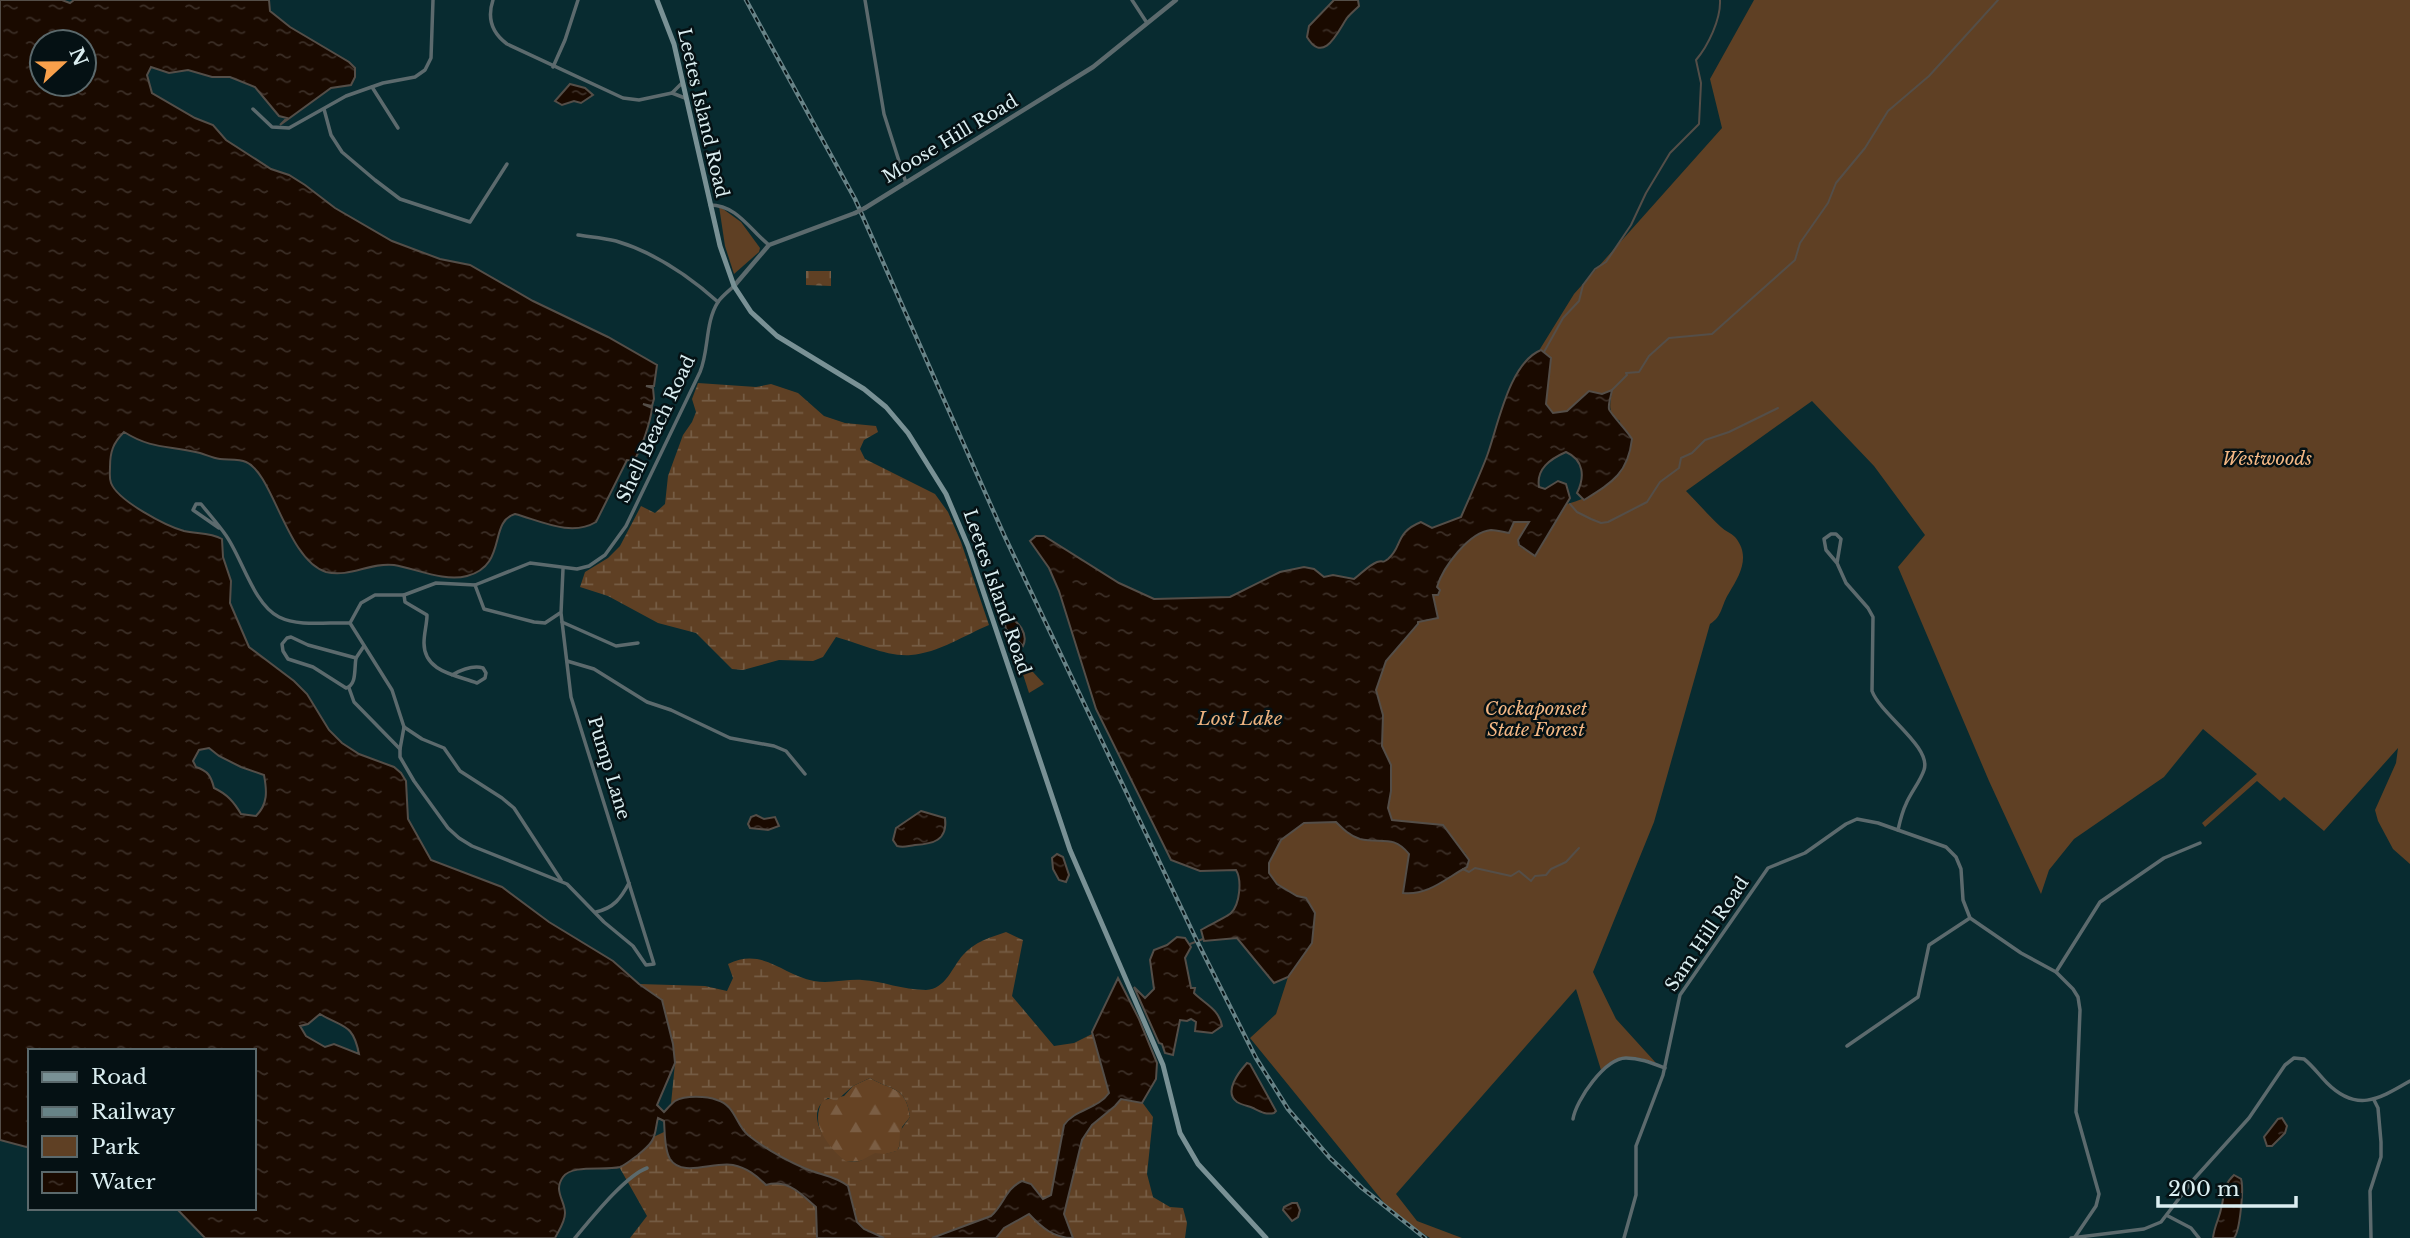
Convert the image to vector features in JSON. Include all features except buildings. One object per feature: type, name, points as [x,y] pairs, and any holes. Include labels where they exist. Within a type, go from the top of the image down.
[{"type":"main road","name":"Leetes Island Road","points":[[657,0],[671,34],[725,266],[734,286],[751,312],[777,336],[864,389],[886,407],[908,433],[946,494],[968,546],[1074,860],[1163,1065],[1180,1133],[1206,1174],[1266,1238]]},
{"type":"street","points":[[253,108],[272,127],[289,128],[346,96],[415,77],[425,71],[430,58],[433,0]]},
{"type":"street","points":[[493,0],[490,20],[498,36],[508,44],[623,98],[639,100],[672,93],[683,82]]},
{"type":"street","points":[[553,67],[578,0]]},
{"type":"street","points":[[865,0],[884,114],[906,183]]},
{"type":"street","points":[[1132,0],[1147,23]]},
{"type":"street","name":"Moose Hill Road","points":[[768,245],[855,213],[946,160],[1093,67],[1176,0]]},
{"type":"street","points":[[372,87],[398,128]]},
{"type":"street","points":[[672,93],[686,99]]},
{"type":"street","points":[[324,109],[331,135],[342,152],[375,180],[400,199],[470,222],[507,164]]},
{"type":"street","points":[[578,235],[614,241],[647,253],[680,273],[718,302],[768,245],[737,214],[725,207],[710,205]]},
{"type":"street","name":"Shell Beach Road","points":[[563,569],[589,566],[605,555],[626,526],[706,359],[712,315],[718,302]]},
{"type":"street","points":[[219,527],[193,510],[195,504],[201,504],[226,535],[268,610],[291,620],[350,623]]},
{"type":"street","points":[[1837,563],[1842,541],[1836,534],[1830,534],[1825,537],[1826,550],[1837,563],[1846,583],[1873,617],[1872,691],[1875,699],[1917,744],[1925,760],[1925,769],[1906,804],[1898,830]]},
{"type":"street","points":[[350,623],[366,599],[375,595],[404,595],[436,583],[475,585],[530,563],[551,564],[563,569]]},
{"type":"street","name":"Pump Lane","points":[[563,569],[561,613],[571,697],[654,964],[646,965],[633,946],[596,912]]},
{"type":"street","points":[[475,585],[485,610],[545,623],[561,613]]},
{"type":"street","points":[[404,595],[405,602],[427,615],[424,641],[427,656],[440,671],[452,675],[477,683],[485,678],[486,673],[478,666],[452,675]]},
{"type":"street","points":[[562,622],[616,646],[638,643]]},
{"type":"street","points":[[350,623],[392,690],[404,727],[400,757],[448,828],[472,846],[563,882]]},
{"type":"street","points":[[349,688],[313,667],[288,659],[282,644],[291,637],[308,645],[356,658]]},
{"type":"street","points":[[349,688],[354,681],[356,658],[363,646]]},
{"type":"street","points":[[567,661],[594,669],[647,702],[671,710],[730,738],[774,746],[786,751],[805,774]]},
{"type":"street","points":[[349,688],[354,702],[400,749]]},
{"type":"street","points":[[404,727],[422,739],[444,748],[460,771],[491,790],[513,808],[563,882],[596,912],[619,901],[629,882]]},
{"type":"street","name":"Sam Hill Road","points":[[1623,1238],[1636,1195],[1636,1146],[1665,1068],[1678,999],[1768,868],[1805,853],[1853,820],[1862,819],[1940,844],[1956,857],[1963,875],[1963,900],[1970,918]]},
{"type":"street","points":[[2056,972],[2100,902],[2164,858],[2200,843]]},
{"type":"street","points":[[1847,1046],[1918,997],[1928,945],[1970,918],[2021,953],[2056,972],[2073,989],[2080,1003],[2076,1112],[2098,1190],[2095,1206],[2073,1238]]},
{"type":"street","points":[[1573,1119],[1575,1106],[1609,1064],[1623,1058],[1645,1060],[1665,1068]]},
{"type":"street","points":[[2073,1238],[2158,1225],[2168,1216],[2194,1179],[2249,1118],[2291,1059],[2305,1059],[2331,1088],[2362,1102],[2374,1100],[2410,1081]]},
{"type":"street","points":[[2371,1238],[2371,1191],[2381,1157],[2379,1116],[2374,1100]]},
{"type":"street","points":[[575,1238],[625,1182],[647,1168]]},
{"type":"street","points":[[2168,1216],[2191,1228],[2199,1238]]},
{"type":"green space","name":"Cockaponset State Forest","points":[[1754,0],[2410,0],[2410,864],[2393,849],[2375,810],[2396,763],[2398,748],[2324,831],[2284,797],[2280,801],[2257,781],[2205,827],[2202,823],[2257,774],[2203,729],[2164,777],[2074,839],[2049,870],[2041,894],[1989,781],[1898,567],[1925,535],[1874,466],[1812,401],[1686,491],[1721,527],[1735,537],[1742,551],[1742,565],[1720,614],[1710,624],[1654,822],[1593,972],[1616,1019],[1656,1063],[1627,1057],[1607,1064],[1601,1070],[1576,989],[1396,1194],[1417,1221],[1462,1238],[1430,1238],[1405,1222],[1385,1204],[1250,1038],[1276,1014],[1288,977],[1312,943],[1297,897],[1273,879],[1269,869],[1270,861],[1278,845],[1290,832],[1303,823],[1319,821],[1336,822],[1356,838],[1392,842],[1403,848],[1409,854],[1404,893],[1429,889],[1467,867],[1466,854],[1443,825],[1392,820],[1388,808],[1391,765],[1382,746],[1383,715],[1376,690],[1386,661],[1436,604],[1432,600],[1441,577],[1466,542],[1497,527],[1530,522],[1519,546],[1535,556],[1567,504],[1598,491],[1622,469],[1620,421],[1611,412],[1612,391],[1567,411],[1553,413],[1546,404],[1551,358],[1540,349],[1574,294],[1722,128],[1710,79]]},
{"type":"green space","points":[[719,206],[741,222],[760,248],[759,252],[734,274],[725,246]]},
{"type":"green space","points":[[806,271],[831,271],[831,286],[806,285]]},
{"type":"green space","points":[[698,383],[756,387],[771,384],[798,393],[824,416],[845,423],[876,426],[878,432],[864,440],[860,449],[865,459],[935,494],[948,512],[961,542],[989,625],[921,654],[892,654],[836,637],[823,657],[813,661],[779,660],[743,670],[732,669],[696,633],[658,623],[608,596],[580,587],[585,572],[608,558],[620,546],[641,506],[655,513],[665,504],[668,476],[683,435],[696,412],[692,399]]},
{"type":"green space","points":[[1020,665],[1033,672],[1044,684],[1029,693]]},
{"type":"green space","points":[[1006,932],[1023,940],[1012,996],[1054,1046],[1074,1043],[1092,1034],[1153,1117],[1147,1174],[1153,1197],[1170,1207],[1183,1208],[1187,1223],[1185,1238],[630,1238],[647,1216],[613,1156],[664,1132],[671,1104],[675,1063],[662,1000],[639,984],[705,986],[727,991],[733,978],[728,964],[752,959],[762,960],[814,981],[862,980],[926,990],[944,982],[972,947]],"holes":[[[870,1078],[901,1094],[910,1117],[900,1131],[899,1148],[896,1151],[875,1153],[860,1161],[847,1162],[826,1141],[817,1113],[820,1105],[828,1098],[836,1101],[853,1086]]]},
{"type":"green space","points":[[870,1078],[901,1094],[910,1117],[902,1127],[897,1151],[846,1162],[832,1150],[822,1135],[819,1109],[823,1100],[844,1096],[853,1086]]},
{"type":"water","points":[[0,0],[62,0],[70,3],[74,0],[269,0],[270,11],[290,27],[355,68],[351,85],[331,88],[280,125],[287,118],[279,116],[255,87],[230,77],[212,77],[188,70],[169,73],[151,67],[147,75],[152,93],[195,118],[213,125],[226,140],[271,169],[289,175],[335,208],[392,241],[440,259],[470,265],[657,365],[654,386],[646,386],[653,388],[654,399],[652,406],[643,404],[652,408],[645,436],[633,461],[627,460],[596,522],[566,528],[515,514],[502,526],[488,563],[480,571],[458,577],[440,576],[394,565],[343,573],[326,572],[312,564],[301,551],[256,469],[243,461],[217,459],[153,444],[124,432],[112,452],[111,483],[132,505],[166,524],[184,531],[222,539],[223,557],[231,581],[230,603],[249,647],[307,694],[329,730],[342,743],[359,754],[394,767],[401,773],[406,781],[408,819],[431,860],[502,887],[549,922],[613,961],[662,1000],[675,1063],[657,1105],[664,1112],[675,1101],[684,1098],[708,1098],[723,1103],[732,1111],[744,1131],[761,1144],[797,1165],[848,1186],[857,1222],[864,1229],[884,1238],[817,1238],[816,1207],[793,1188],[781,1184],[766,1185],[751,1172],[733,1165],[690,1168],[675,1165],[667,1150],[664,1121],[658,1118],[650,1144],[625,1164],[613,1168],[573,1171],[563,1177],[559,1191],[565,1216],[555,1238],[205,1238],[178,1210],[256,1210],[256,1049],[28,1049],[28,1147],[0,1140]],"holes":[[[209,748],[219,756],[264,775],[266,797],[256,816],[241,814],[230,799],[214,788],[208,774],[196,767],[193,761],[199,750]],[[320,1014],[341,1025],[354,1037],[359,1054],[334,1044],[325,1047],[306,1036],[300,1026],[308,1024]]]},
{"type":"water","points":[[1334,0],[1358,0],[1359,6],[1330,42],[1319,48],[1307,37],[1309,26]]},
{"type":"water","points":[[570,84],[585,88],[593,95],[581,103],[574,101],[562,105],[555,101]]},
{"type":"water","name":"Lost Lake","points":[[1541,350],[1551,358],[1546,404],[1553,413],[1567,411],[1589,391],[1602,394],[1612,390],[1609,409],[1632,439],[1627,460],[1611,482],[1584,500],[1577,493],[1582,475],[1579,464],[1572,455],[1566,452],[1550,461],[1542,470],[1539,487],[1545,489],[1558,481],[1566,484],[1570,498],[1535,556],[1519,545],[1518,540],[1529,522],[1514,522],[1509,533],[1491,530],[1474,537],[1458,552],[1440,579],[1438,595],[1433,595],[1438,618],[1418,622],[1386,661],[1376,690],[1383,715],[1382,746],[1391,765],[1388,808],[1392,820],[1443,825],[1469,860],[1467,867],[1429,889],[1403,893],[1409,854],[1398,844],[1356,838],[1336,822],[1304,823],[1281,840],[1269,863],[1269,873],[1277,884],[1297,896],[1306,898],[1315,913],[1312,943],[1288,977],[1274,983],[1237,938],[1204,941],[1201,930],[1229,915],[1234,909],[1238,898],[1238,874],[1236,870],[1200,871],[1171,860],[1096,709],[1059,591],[1049,568],[1030,541],[1036,536],[1044,536],[1119,583],[1154,599],[1230,597],[1280,572],[1304,567],[1314,569],[1324,577],[1333,575],[1354,579],[1374,563],[1388,559],[1412,526],[1421,522],[1432,528],[1461,517],[1487,456],[1513,381],[1530,357]]},
{"type":"water","points":[[1008,616],[1021,628],[1025,637],[1023,646],[1006,629],[1004,620]]},
{"type":"water","points":[[921,811],[945,818],[944,832],[937,840],[927,844],[897,846],[893,840],[896,828]]},
{"type":"water","points":[[756,815],[764,819],[775,817],[779,826],[768,830],[750,828],[748,824],[751,817]]},
{"type":"water","points":[[1057,854],[1063,857],[1069,875],[1066,882],[1059,880],[1053,869],[1052,858]]},
{"type":"water","points":[[1177,937],[1185,938],[1191,947],[1185,958],[1191,988],[1195,988],[1194,993],[1215,1011],[1222,1026],[1212,1033],[1195,1031],[1196,1022],[1191,1019],[1180,1020],[1173,1055],[1165,1053],[1159,1043],[1134,987],[1145,998],[1154,989],[1150,960],[1154,950]]},
{"type":"water","points":[[1118,978],[1157,1063],[1156,1079],[1142,1103],[1121,1099],[1092,1125],[1082,1140],[1064,1214],[1073,1238],[1049,1231],[1029,1214],[1004,1228],[996,1238],[932,1238],[991,1216],[1012,1188],[1022,1181],[1031,1184],[1043,1199],[1051,1195],[1064,1125],[1109,1093],[1092,1032]]},
{"type":"water","points":[[1247,1063],[1276,1111],[1274,1113],[1261,1112],[1233,1098],[1234,1082]]},
{"type":"water","points":[[2282,1118],[2287,1126],[2285,1133],[2272,1146],[2267,1146],[2264,1137],[2278,1119]]},
{"type":"water","points":[[2234,1175],[2241,1179],[2242,1184],[2236,1234],[2234,1238],[2213,1238],[2226,1187]]},
{"type":"water","points":[[1292,1203],[1297,1203],[1300,1210],[1298,1217],[1292,1221],[1283,1210]]},
{"type":"waterway","points":[[1544,352],[1563,318],[1579,301],[1583,285],[1595,269],[1606,262],[1631,225],[1670,153],[1699,124],[1701,83],[1696,60],[1713,32],[1720,0]]},
{"type":"waterway","points":[[1612,390],[1626,373],[1639,372],[1649,356],[1669,338],[1712,334],[1795,260],[1800,243],[1828,203],[1836,183],[1865,148],[1888,111],[1929,76],[1998,0]]},
{"type":"waterway","points":[[1570,504],[1577,512],[1591,519],[1601,523],[1608,522],[1647,502],[1660,482],[1679,468],[1681,458],[1692,453],[1705,440],[1729,432],[1778,408]]},
{"type":"waterway","points":[[1463,869],[1469,872],[1475,868],[1511,876],[1519,871],[1531,881],[1535,876],[1546,875],[1551,869],[1566,862],[1579,848]]},
{"type":"waterway","points":[[1190,944],[1203,939]]},
{"type":"railway","points":[[746,0],[855,199],[1004,535],[1196,939],[1256,1058],[1288,1109],[1330,1158],[1362,1188],[1425,1238]]},
{"type":"park label","name":"Westwoods","points":[[2267,459]]}]
